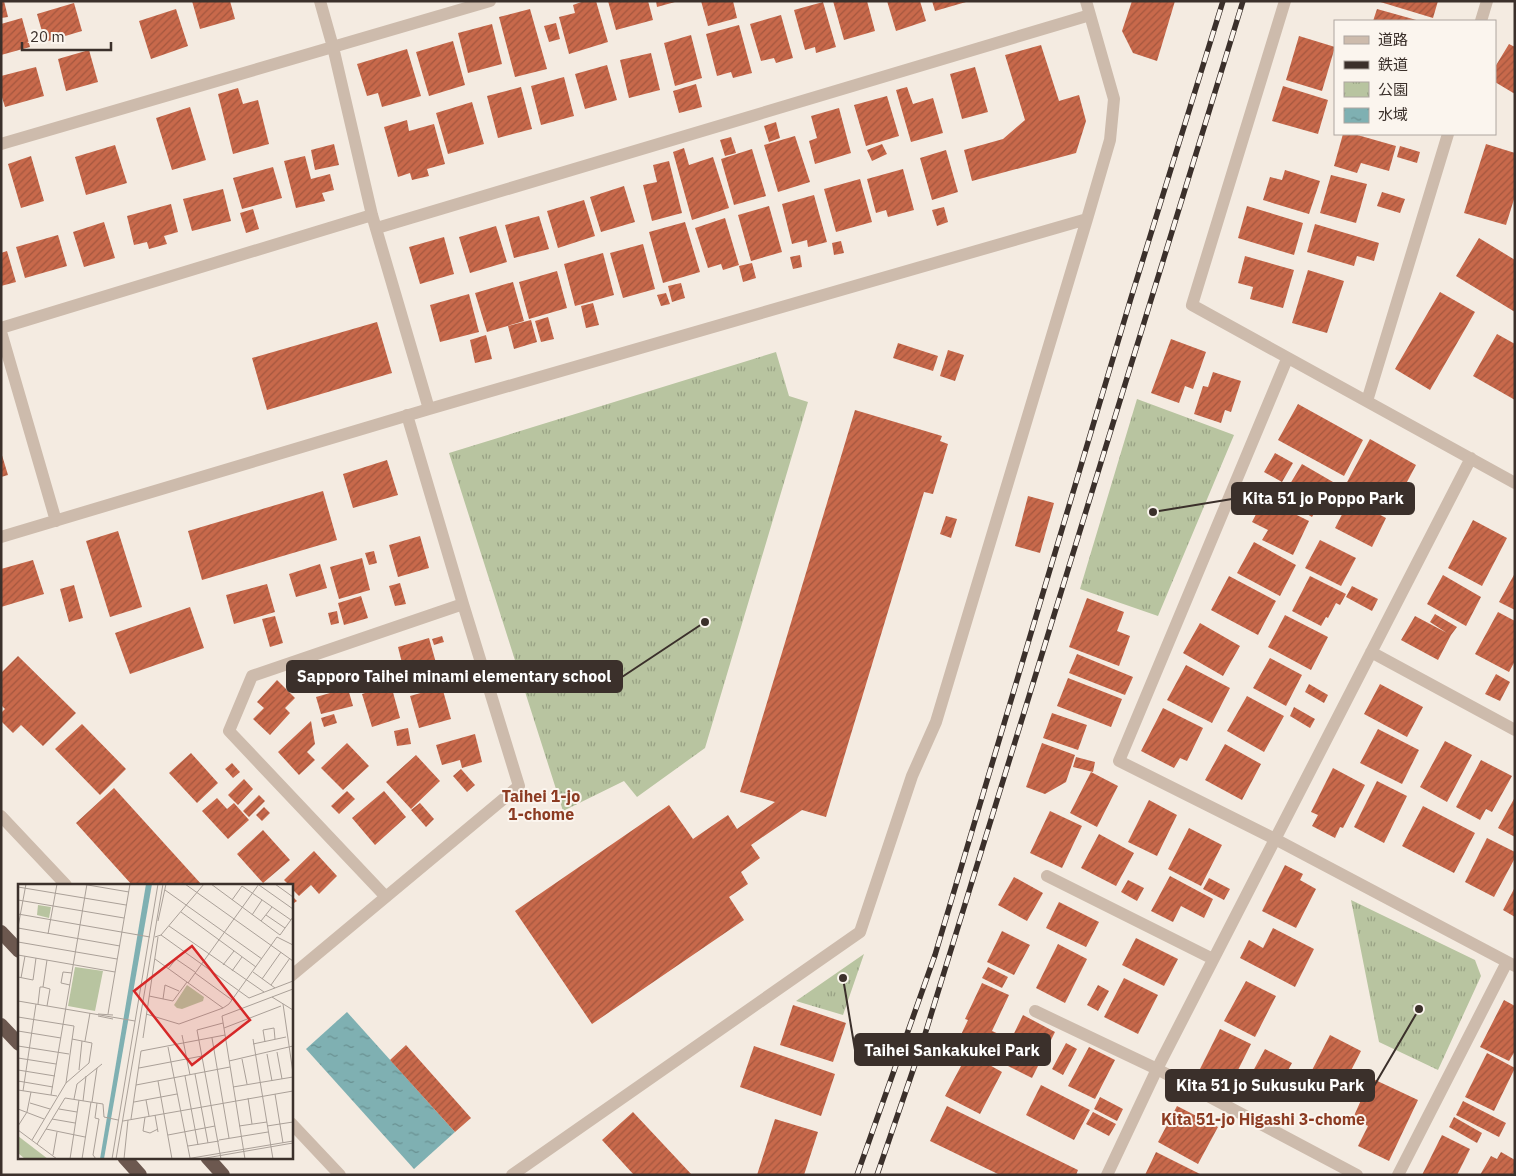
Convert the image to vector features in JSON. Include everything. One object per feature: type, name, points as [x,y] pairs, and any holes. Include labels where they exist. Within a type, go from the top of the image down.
[{"type":"highway","points":[[1,932],[18,950]]},
{"type":"highway","points":[[1,1026],[18,1043]]},
{"type":"highway","points":[[125,1158],[140,1175]]},
{"type":"highway","points":[[208,1158],[223,1175]]},
{"type":"street","points":[[320,1],[333,47],[372,214],[429,409]]},
{"type":"street","points":[[1,144],[490,1]]},
{"type":"street","points":[[512,1175],[860,932],[912,776],[936,722],[1110,140],[1114,99],[1086,1]]},
{"type":"street","points":[[1285,1],[1192,305],[1515,483]]},
{"type":"street","points":[[1481,20],[1488,1]]},
{"type":"street","points":[[376,228],[1090,15]]},
{"type":"street","points":[[1367,402],[1448,135]]},
{"type":"street","points":[[1,328],[372,214]]},
{"type":"street","points":[[1,537],[429,409],[1087,219]]},
{"type":"street","points":[[1,332],[56,521]]},
{"type":"street","points":[[1287,359],[1119,760],[1275,839],[1511,964],[1398,1175]]},
{"type":"street","points":[[292,975],[519,786],[407,416]]},
{"type":"street","points":[[1107,1175],[1157,1069],[1471,458]]},
{"type":"street","points":[[386,897],[229,732],[252,676],[463,604]]},
{"type":"street","points":[[1371,652],[1515,730]]},
{"type":"street","points":[[1,816],[65,884]]},
{"type":"street","points":[[1046,876],[1213,959]]},
{"type":"street","points":[[1035,1010],[1157,1069],[1357,1175]]},
{"type":"street","points":[[292,1124],[340,1175]]},
{"type":"green space","points":[[776,352],[789,396],[808,402],[705,748],[637,797],[624,781],[563,811],[449,453]]},
{"type":"green space","points":[[1137,399],[1234,435],[1158,616],[1080,589]]},
{"type":"green space","points":[[1351,900],[1475,960],[1481,976],[1438,1070],[1379,1042]]},
{"type":"green space","points":[[864,954],[843,1015],[796,1001]]},
{"type":"water","points":[[347,1012],[455,1132],[414,1169],[306,1049]]},
{"type":"building","points":[[1,1],[4,1],[8,17],[1,18]]},
{"type":"building","points":[[192,1],[230,1],[235,19],[200,29]]},
{"type":"building","points":[[584,1],[596,1],[608,42],[569,54],[559,17],[575,13],[573,5]]},
{"type":"building","points":[[608,1],[648,1],[653,20],[616,30]]},
{"type":"building","points":[[656,1],[675,1],[675,2],[657,7]]},
{"type":"building","points":[[701,1],[733,1],[737,18],[708,26]]},
{"type":"building","points":[[833,1],[867,1],[875,31],[844,40]]},
{"type":"building","points":[[887,1],[920,1],[926,21],[896,31]]},
{"type":"building","points":[[932,1],[966,1],[966,2],[935,11]]},
{"type":"building","points":[[1132,1],[1175,1],[1157,61],[1133,53],[1122,31]]},
{"type":"building","points":[[1377,1],[1438,1],[1433,18]]},
{"type":"building","points":[[823,2],[836,47],[816,53],[815,47],[805,50],[794,10]]},
{"type":"building","points":[[74,3],[82,31],[45,42],[37,14]]},
{"type":"building","points":[[176,9],[188,46],[151,59],[139,21]]},
{"type":"building","points":[[530,9],[547,69],[515,77],[499,17]]},
{"type":"building","points":[[1377,9],[1416,20],[1373,20]]},
{"type":"building","points":[[781,15],[793,58],[776,63],[774,58],[761,61],[750,24]]},
{"type":"building","points":[[22,18],[30,47],[1,55],[1,24]]},
{"type":"building","points":[[556,23],[560,39],[549,42],[544,26]]},
{"type":"building","points":[[492,24],[502,64],[468,73],[458,33]]},
{"type":"building","points":[[739,25],[752,73],[733,78],[731,72],[717,76],[706,34]]},
{"type":"building","points":[[691,35],[702,78],[675,86],[664,43]]},
{"type":"building","points":[[1299,36],[1334,47],[1322,91],[1286,80]]},
{"type":"building","points":[[453,41],[465,85],[429,96],[416,52]]},
{"type":"building","points":[[1509,44],[1515,47],[1515,94],[1496,83],[1496,65]]},
{"type":"building","points":[[1041,45],[1059,101],[1079,95],[1086,121],[1076,153],[972,181],[964,150],[1003,139],[1025,120],[1005,55]]},
{"type":"building","points":[[407,49],[421,96],[382,107],[378,93],[367,96],[357,64]]},
{"type":"building","points":[[89,50],[98,82],[66,91],[58,59]]},
{"type":"building","points":[[651,53],[660,90],[629,98],[620,60]]},
{"type":"building","points":[[607,65],[617,100],[585,109],[575,74]]},
{"type":"building","points":[[36,67],[44,96],[5,107],[1,94],[1,76]]},
{"type":"building","points":[[975,67],[988,112],[962,119],[950,74]]},
{"type":"building","points":[[564,77],[574,116],[541,125],[531,86]]},
{"type":"building","points":[[696,84],[702,107],[679,113],[673,91]]},
{"type":"building","points":[[1283,86],[1328,100],[1318,134],[1272,121]]},
{"type":"building","points":[[521,87],[532,129],[498,138],[487,96]]},
{"type":"building","points":[[907,87],[913,104],[933,98],[943,133],[911,142],[896,90]]},
{"type":"building","points":[[238,88],[243,104],[258,100],[269,144],[233,154],[218,94]]},
{"type":"building","points":[[887,96],[899,136],[866,146],[854,105]]},
{"type":"building","points":[[472,102],[484,144],[448,154],[436,113]]},
{"type":"building","points":[[190,107],[206,160],[172,170],[156,118]]},
{"type":"building","points":[[839,108],[851,153],[815,164],[809,141],[817,138],[811,116]]},
{"type":"building","points":[[407,120],[409,131],[434,124],[445,164],[427,169],[429,176],[412,180],[410,173],[398,177],[384,127]]},
{"type":"building","points":[[776,122],[780,138],[769,142],[764,126]]},
{"type":"building","points":[[1343,135],[1358,135],[1396,146],[1389,171],[1361,163],[1357,173],[1334,166]]},
{"type":"building","points":[[795,136],[810,182],[778,192],[764,145]]},
{"type":"building","points":[[731,137],[736,153],[725,156],[720,140]]},
{"type":"building","points":[[334,144],[339,165],[315,170],[311,150]]},
{"type":"building","points":[[882,144],[887,154],[872,161],[867,150]]},
{"type":"building","points":[[1486,144],[1515,153],[1515,196],[1506,225],[1464,213]]},
{"type":"building","points":[[115,145],[127,183],[86,195],[75,157]]},
{"type":"building","points":[[1400,146],[1420,152],[1417,163],[1397,157]]},
{"type":"building","points":[[684,148],[689,165],[713,157],[729,208],[692,220],[673,152]]},
{"type":"building","points":[[752,149],[766,196],[734,205],[721,159]]},
{"type":"building","points":[[946,150],[958,192],[932,200],[920,158]]},
{"type":"building","points":[[31,156],[44,201],[21,208],[8,164]]},
{"type":"building","points":[[305,156],[311,179],[330,174],[334,190],[322,193],[325,201],[296,208],[284,161]]},
{"type":"building","points":[[669,161],[682,213],[652,221],[643,185],[657,182],[653,165]]},
{"type":"building","points":[[273,167],[282,198],[242,209],[233,178]]},
{"type":"building","points":[[903,169],[914,210],[888,217],[886,210],[876,213],[867,179]]},
{"type":"building","points":[[1285,170],[1320,181],[1309,214],[1263,200],[1270,177],[1282,180]]},
{"type":"building","points":[[1331,175],[1367,184],[1356,223],[1320,213]]},
{"type":"building","points":[[860,179],[872,222],[836,232],[824,189]]},
{"type":"building","points":[[624,186],[635,222],[601,232],[590,197]]},
{"type":"building","points":[[223,189],[231,221],[192,231],[183,199]]},
{"type":"building","points":[[1382,192],[1405,199],[1400,213],[1377,206]]},
{"type":"building","points":[[814,195],[827,242],[808,247],[807,240],[792,244],[782,204]]},
{"type":"building","points":[[584,200],[595,236],[558,248],[547,211]]},
{"type":"building","points":[[171,204],[178,232],[164,236],[167,244],[149,249],[147,242],[134,245],[127,216]]},
{"type":"building","points":[[769,206],[782,252],[751,261],[738,215]]},
{"type":"building","points":[[1247,206],[1303,223],[1294,255],[1238,238]]},
{"type":"building","points":[[944,207],[948,222],[937,226],[932,210]]},
{"type":"building","points":[[253,209],[259,229],[246,233],[240,213]]},
{"type":"building","points":[[539,216],[549,249],[514,258],[505,225]]},
{"type":"building","points":[[725,218],[739,265],[723,270],[721,264],[708,268],[695,228]]},
{"type":"building","points":[[104,222],[115,258],[84,267],[73,232]]},
{"type":"building","points":[[685,222],[700,272],[663,283],[649,232]]},
{"type":"building","points":[[1315,224],[1379,243],[1374,261],[1357,256],[1354,266],[1307,252]]},
{"type":"building","points":[[496,226],[507,262],[470,273],[459,237]]},
{"type":"building","points":[[58,235],[67,266],[25,278],[16,247]]},
{"type":"building","points":[[444,237],[454,274],[420,284],[409,247]]},
{"type":"building","points":[[1479,238],[1515,260],[1515,312],[1456,276]]},
{"type":"building","points":[[841,241],[844,253],[834,255],[832,243]]},
{"type":"building","points":[[643,244],[655,289],[623,298],[610,253]]},
{"type":"building","points":[[7,251],[16,282],[1,286],[1,253]]},
{"type":"building","points":[[603,253],[614,295],[575,306],[564,264]]},
{"type":"building","points":[[800,255],[802,267],[793,269],[790,257]]},
{"type":"building","points":[[1245,256],[1294,270],[1283,308],[1250,299],[1253,287],[1238,283]]},
{"type":"building","points":[[752,263],[756,278],[743,282],[739,266]]},
{"type":"building","points":[[1308,270],[1344,281],[1327,333],[1292,323]]},
{"type":"building","points":[[557,271],[567,308],[529,319],[519,282]]},
{"type":"building","points":[[513,282],[524,321],[487,332],[475,293]]},
{"type":"building","points":[[681,283],[685,298],[672,302],[668,286]]},
{"type":"building","points":[[1440,292],[1475,312],[1430,390],[1395,369]]},
{"type":"building","points":[[666,293],[670,304],[661,306],[657,295]]},
{"type":"building","points":[[469,294],[479,332],[440,342],[430,305]]},
{"type":"building","points":[[593,303],[599,325],[586,328],[581,306]]},
{"type":"building","points":[[548,317],[554,339],[541,342],[535,321]]},
{"type":"building","points":[[531,320],[537,342],[514,349],[508,326]]},
{"type":"building","points":[[377,322],[392,373],[267,410],[252,358]]},
{"type":"building","points":[[1497,334],[1515,344],[1515,400],[1473,376]]},
{"type":"building","points":[[486,335],[492,359],[475,363],[470,340]]},
{"type":"building","points":[[1171,339],[1206,352],[1193,389],[1185,386],[1179,403],[1151,393]]},
{"type":"building","points":[[898,343],[938,356],[933,371],[893,358]]},
{"type":"building","points":[[948,350],[964,355],[955,381],[940,376]]},
{"type":"building","points":[[1213,372],[1241,381],[1231,412],[1225,410],[1221,423],[1194,414],[1203,386],[1208,387]]},
{"type":"building","points":[[1298,404],[1363,440],[1344,476],[1278,440]]},
{"type":"building","points":[[855,410],[942,436],[940,441],[948,444],[933,494],[924,492],[826,817],[802,810],[751,845],[760,858],[741,872],[748,884],[729,897],[744,920],[592,1024],[515,911],[669,805],[693,839],[728,815],[737,829],[775,802],[740,792]]},
{"type":"building","points":[[1370,439],[1416,465],[1399,497],[1389,491],[1381,505],[1345,486]]},
{"type":"building","points":[[1,452],[8,475],[1,477]]},
{"type":"building","points":[[1275,453],[1293,463],[1282,482],[1264,472]]},
{"type":"building","points":[[387,460],[398,495],[353,508],[343,474]]},
{"type":"building","points":[[1302,464],[1333,482],[1312,517],[1281,499]]},
{"type":"building","points":[[323,491],[337,540],[202,580],[188,531]]},
{"type":"building","points":[[1028,496],[1054,503],[1040,553],[1015,546]]},
{"type":"building","points":[[1264,499],[1309,521],[1293,555],[1262,540],[1268,530],[1252,522]]},
{"type":"building","points":[[1350,499],[1386,518],[1372,547],[1335,528]]},
{"type":"building","points":[[946,516],[957,519],[951,538],[940,534]]},
{"type":"building","points":[[1473,520],[1507,538],[1482,586],[1448,568]]},
{"type":"building","points":[[118,531],[142,607],[110,617],[86,541]]},
{"type":"building","points":[[420,536],[429,568],[398,577],[389,545]]},
{"type":"building","points":[[1320,540],[1356,558],[1341,586],[1305,568]]},
{"type":"building","points":[[1254,542],[1296,565],[1280,596],[1237,573]]},
{"type":"building","points":[[374,551],[377,563],[369,565],[365,553]]},
{"type":"building","points":[[362,558],[370,590],[339,599],[330,567]]},
{"type":"building","points":[[33,560],[44,594],[1,607],[1,569]]},
{"type":"building","points":[[320,564],[327,588],[296,597],[289,574]]},
{"type":"building","points":[[1515,573],[1515,610],[1499,602]]},
{"type":"building","points":[[1443,575],[1481,597],[1466,626],[1427,604]]},
{"type":"building","points":[[1229,576],[1276,601],[1258,635],[1211,610]]},
{"type":"building","points":[[1310,576],[1346,594],[1340,605],[1336,603],[1321,626],[1292,611]]},
{"type":"building","points":[[400,583],[406,604],[395,606],[389,586]]},
{"type":"building","points":[[267,584],[275,612],[234,624],[226,595]]},
{"type":"building","points":[[74,585],[83,618],[69,622],[60,589]]},
{"type":"building","points":[[1352,586],[1378,599],[1372,611],[1346,597]]},
{"type":"building","points":[[361,596],[368,618],[344,625],[338,603]]},
{"type":"building","points":[[1087,598],[1124,612],[1117,631],[1130,636],[1119,666],[1069,647]]},
{"type":"building","points":[[190,607],[204,648],[130,674],[115,633]]},
{"type":"building","points":[[337,611],[339,623],[331,625],[328,613]]},
{"type":"building","points":[[1498,612],[1515,621],[1515,661],[1509,672],[1475,654]]},
{"type":"building","points":[[1435,614],[1457,627],[1438,660],[1401,640],[1415,616],[1447,633],[1430,622]]},
{"type":"building","points":[[1285,615],[1328,637],[1311,670],[1268,647]]},
{"type":"building","points":[[275,616],[283,643],[270,647],[262,619]]},
{"type":"building","points":[[1200,623],[1240,646],[1223,676],[1183,653]]},
{"type":"building","points":[[442,636],[444,642],[434,645],[432,639]]},
{"type":"building","points":[[429,638],[438,670],[406,679],[398,647]]},
{"type":"building","points":[[1077,654],[1133,677],[1125,695],[1069,673]]},
{"type":"building","points":[[18,656],[76,713],[43,746],[21,725],[13,733],[1,721],[1,713],[5,709],[1,705],[1,673]]},
{"type":"building","points":[[1270,658],[1302,675],[1286,706],[1253,688]]},
{"type":"building","points":[[1186,665],[1230,688],[1212,723],[1167,700]]},
{"type":"building","points":[[312,672],[318,689],[306,693],[301,676]]},
{"type":"building","points":[[1496,674],[1510,682],[1500,701],[1485,694]]},
{"type":"building","points":[[344,675],[353,706],[321,714],[316,697],[330,693],[327,680]]},
{"type":"building","points":[[1068,678],[1122,699],[1111,727],[1057,706]]},
{"type":"building","points":[[277,680],[295,698],[285,708],[290,713],[270,735],[253,719],[264,708],[257,702]]},
{"type":"building","points":[[1309,684],[1328,695],[1324,703],[1305,692]]},
{"type":"building","points":[[1380,684],[1423,707],[1407,737],[1364,714]]},
{"type":"building","points":[[391,685],[400,718],[372,727],[362,694]]},
{"type":"building","points":[[442,687],[451,719],[419,728],[410,696]]},
{"type":"building","points":[[1247,696],[1284,716],[1264,752],[1227,731]]},
{"type":"building","points":[[1294,707],[1315,719],[1310,728],[1290,716]]},
{"type":"building","points":[[1163,708],[1203,728],[1187,761],[1180,758],[1174,768],[1141,751]]},
{"type":"building","points":[[1052,713],[1087,725],[1078,750],[1043,738]]},
{"type":"building","points":[[334,714],[337,723],[324,727],[321,718]]},
{"type":"building","points":[[311,721],[315,744],[307,752],[315,760],[299,775],[278,752]]},
{"type":"building","points":[[82,724],[126,769],[100,795],[55,749]]},
{"type":"building","points":[[408,728],[411,744],[397,746],[394,731]]},
{"type":"building","points":[[1378,729],[1419,750],[1402,784],[1360,763]]},
{"type":"building","points":[[475,734],[482,762],[462,768],[460,760],[442,765],[436,745]]},
{"type":"building","points":[[1445,741],[1472,755],[1447,802],[1420,787]]},
{"type":"building","points":[[347,743],[369,766],[343,790],[321,768]]},
{"type":"building","points":[[1042,743],[1075,755],[1066,782],[1045,794],[1026,787]]},
{"type":"building","points":[[1225,744],[1261,764],[1242,800],[1205,780]]},
{"type":"building","points":[[191,753],[218,783],[197,803],[169,773]]},
{"type":"building","points":[[416,755],[440,781],[411,809],[386,782]]},
{"type":"building","points":[[1076,757],[1095,762],[1093,772],[1073,767]]},
{"type":"building","points":[[1481,760],[1512,776],[1492,812],[1486,809],[1480,820],[1456,807]]},
{"type":"building","points":[[232,763],[240,772],[233,778],[225,769]]},
{"type":"building","points":[[1333,768],[1365,785],[1343,828],[1340,827],[1335,838],[1312,826],[1318,815],[1311,812]]},
{"type":"building","points":[[461,769],[475,785],[467,792],[453,776]]},
{"type":"building","points":[[1091,772],[1118,786],[1097,827],[1070,813]]},
{"type":"building","points":[[244,779],[253,789],[238,805],[228,795]]},
{"type":"building","points":[[1377,781],[1407,796],[1384,843],[1354,827]]},
{"type":"building","points":[[114,788],[201,884],[131,884],[76,823]]},
{"type":"building","points":[[347,791],[355,799],[339,814],[331,806]]},
{"type":"building","points":[[384,791],[406,817],[375,845],[352,818]]},
{"type":"building","points":[[259,795],[265,801],[249,817],[243,811]]},
{"type":"building","points":[[1515,797],[1515,837],[1498,828]]},
{"type":"building","points":[[217,798],[227,809],[234,803],[249,820],[228,839],[202,811]]},
{"type":"building","points":[[1149,800],[1177,815],[1157,856],[1128,842]]},
{"type":"building","points":[[420,803],[434,819],[426,827],[411,810]]},
{"type":"building","points":[[1423,806],[1475,833],[1454,873],[1402,846]]},
{"type":"building","points":[[264,807],[270,813],[262,821],[256,815]]},
{"type":"building","points":[[1050,811],[1082,826],[1062,868],[1030,853]]},
{"type":"building","points":[[1189,828],[1222,845],[1201,886],[1168,869]]},
{"type":"building","points":[[263,830],[290,860],[263,883],[237,854]]},
{"type":"building","points":[[1099,834],[1134,853],[1116,886],[1081,868]]},
{"type":"building","points":[[1487,838],[1515,852],[1515,858],[1494,897],[1465,882]]},
{"type":"building","points":[[314,851],[337,876],[319,894],[311,885],[299,896],[292,889],[292,884],[288,884],[284,880]]},
{"type":"building","points":[[1285,865],[1303,874],[1300,880],[1316,889],[1296,928],[1262,911]]},
{"type":"building","points":[[1170,876],[1213,899],[1204,918],[1181,906],[1173,922],[1151,911]]},
{"type":"building","points":[[1014,877],[1043,893],[1027,921],[998,905]]},
{"type":"building","points":[[1209,878],[1230,889],[1224,900],[1203,889]]},
{"type":"building","points":[[1128,880],[1144,888],[1137,901],[1121,892]]},
{"type":"building","points":[[1515,887],[1515,917],[1503,910]]},
{"type":"building","points":[[292,896],[297,901],[292,904]]},
{"type":"building","points":[[1059,902],[1099,922],[1086,947],[1046,928]]},
{"type":"building","points":[[1273,928],[1314,949],[1295,987],[1240,958],[1249,940],[1263,948]]},
{"type":"building","points":[[1002,931],[1030,945],[1014,975],[987,962]]},
{"type":"building","points":[[1136,938],[1178,959],[1164,986],[1122,965]]},
{"type":"building","points":[[1058,944],[1087,959],[1065,1003],[1036,988]]},
{"type":"building","points":[[988,967],[1008,977],[1002,988],[982,978]]},
{"type":"building","points":[[1124,978],[1158,995],[1138,1034],[1104,1017]]},
{"type":"building","points":[[1246,981],[1276,996],[1255,1037],[1224,1021]]},
{"type":"building","points":[[982,983],[1009,995],[992,1031],[1001,1035],[991,1057],[958,1041],[968,1020],[965,1019]]},
{"type":"building","points":[[1098,985],[1109,991],[1098,1011],[1087,1005]]},
{"type":"building","points":[[1504,1000],[1515,1006],[1515,1051],[1509,1061],[1480,1047]]},
{"type":"building","points":[[793,1005],[846,1023],[833,1062],[780,1045]]},
{"type":"building","points":[[1023,1015],[1055,1032],[1032,1078],[1000,1062]]},
{"type":"building","points":[[1220,1029],[1251,1044],[1230,1086],[1199,1071]]},
{"type":"building","points":[[1330,1035],[1361,1051],[1338,1096],[1307,1080]]},
{"type":"building","points":[[1066,1043],[1077,1049],[1063,1075],[1052,1069]]},
{"type":"building","points":[[406,1045],[471,1118],[455,1132],[390,1060]]},
{"type":"building","points":[[754,1046],[835,1074],[821,1116],[740,1087]]},
{"type":"building","points":[[1089,1047],[1115,1060],[1095,1099],[1068,1086]]},
{"type":"building","points":[[1265,1049],[1292,1063],[1273,1098],[1246,1084]]},
{"type":"building","points":[[968,1053],[1002,1072],[980,1114],[945,1096]]},
{"type":"building","points":[[1487,1053],[1515,1068],[1494,1111],[1465,1097]]},
{"type":"building","points":[[1371,1078],[1418,1100],[1389,1161],[1358,1146],[1368,1126],[1353,1118]]},
{"type":"building","points":[[1041,1085],[1090,1110],[1074,1140],[1026,1115]]},
{"type":"building","points":[[1100,1097],[1123,1109],[1117,1121],[1094,1109]]},
{"type":"building","points":[[1463,1101],[1506,1123],[1499,1137],[1456,1115]]},
{"type":"building","points":[[947,1106],[1078,1170],[1076,1175],[1000,1175],[930,1141]]},
{"type":"building","points":[[1177,1106],[1218,1127],[1198,1164],[1158,1142]]},
{"type":"building","points":[[633,1112],[692,1175],[634,1175],[602,1140]]},
{"type":"building","points":[[1093,1112],[1116,1124],[1109,1136],[1086,1124]]},
{"type":"building","points":[[1454,1117],[1482,1133],[1477,1143],[1449,1127]]},
{"type":"building","points":[[775,1119],[818,1132],[804,1175],[757,1175]]},
{"type":"building","points":[[1442,1135],[1470,1149],[1457,1175],[1422,1175]]},
{"type":"building","points":[[1156,1152],[1202,1175],[1145,1175]]},
{"type":"building","points":[[1501,1152],[1515,1160],[1515,1175],[1480,1175],[1491,1156],[1497,1159]]},
{"type":"railway","points":[[857,1175],[935,955],[1131,298],[1223,1]]},
{"type":"railway","points":[[877,1175],[922,1044],[1243,1]]},
{"type":"place","name":"Kita 51 jo Poppo Park","points":[[1153,512]]},
{"type":"place","name":"Sapporo Taihei minami elementary school","points":[[705,622]]},
{"type":"place","name":"Taihei Sankakukei Park","points":[[843,978]]},
{"type":"place","name":"Kita 51 jo Sukusuku Park","points":[[1419,1009]]},
{"type":"district","name":"Taihei 1-jo 1-chome","points":[[541,805]]},
{"type":"district","name":"Kita 51-jo Higashi 3-chome","points":[[1263,1119]]}]
